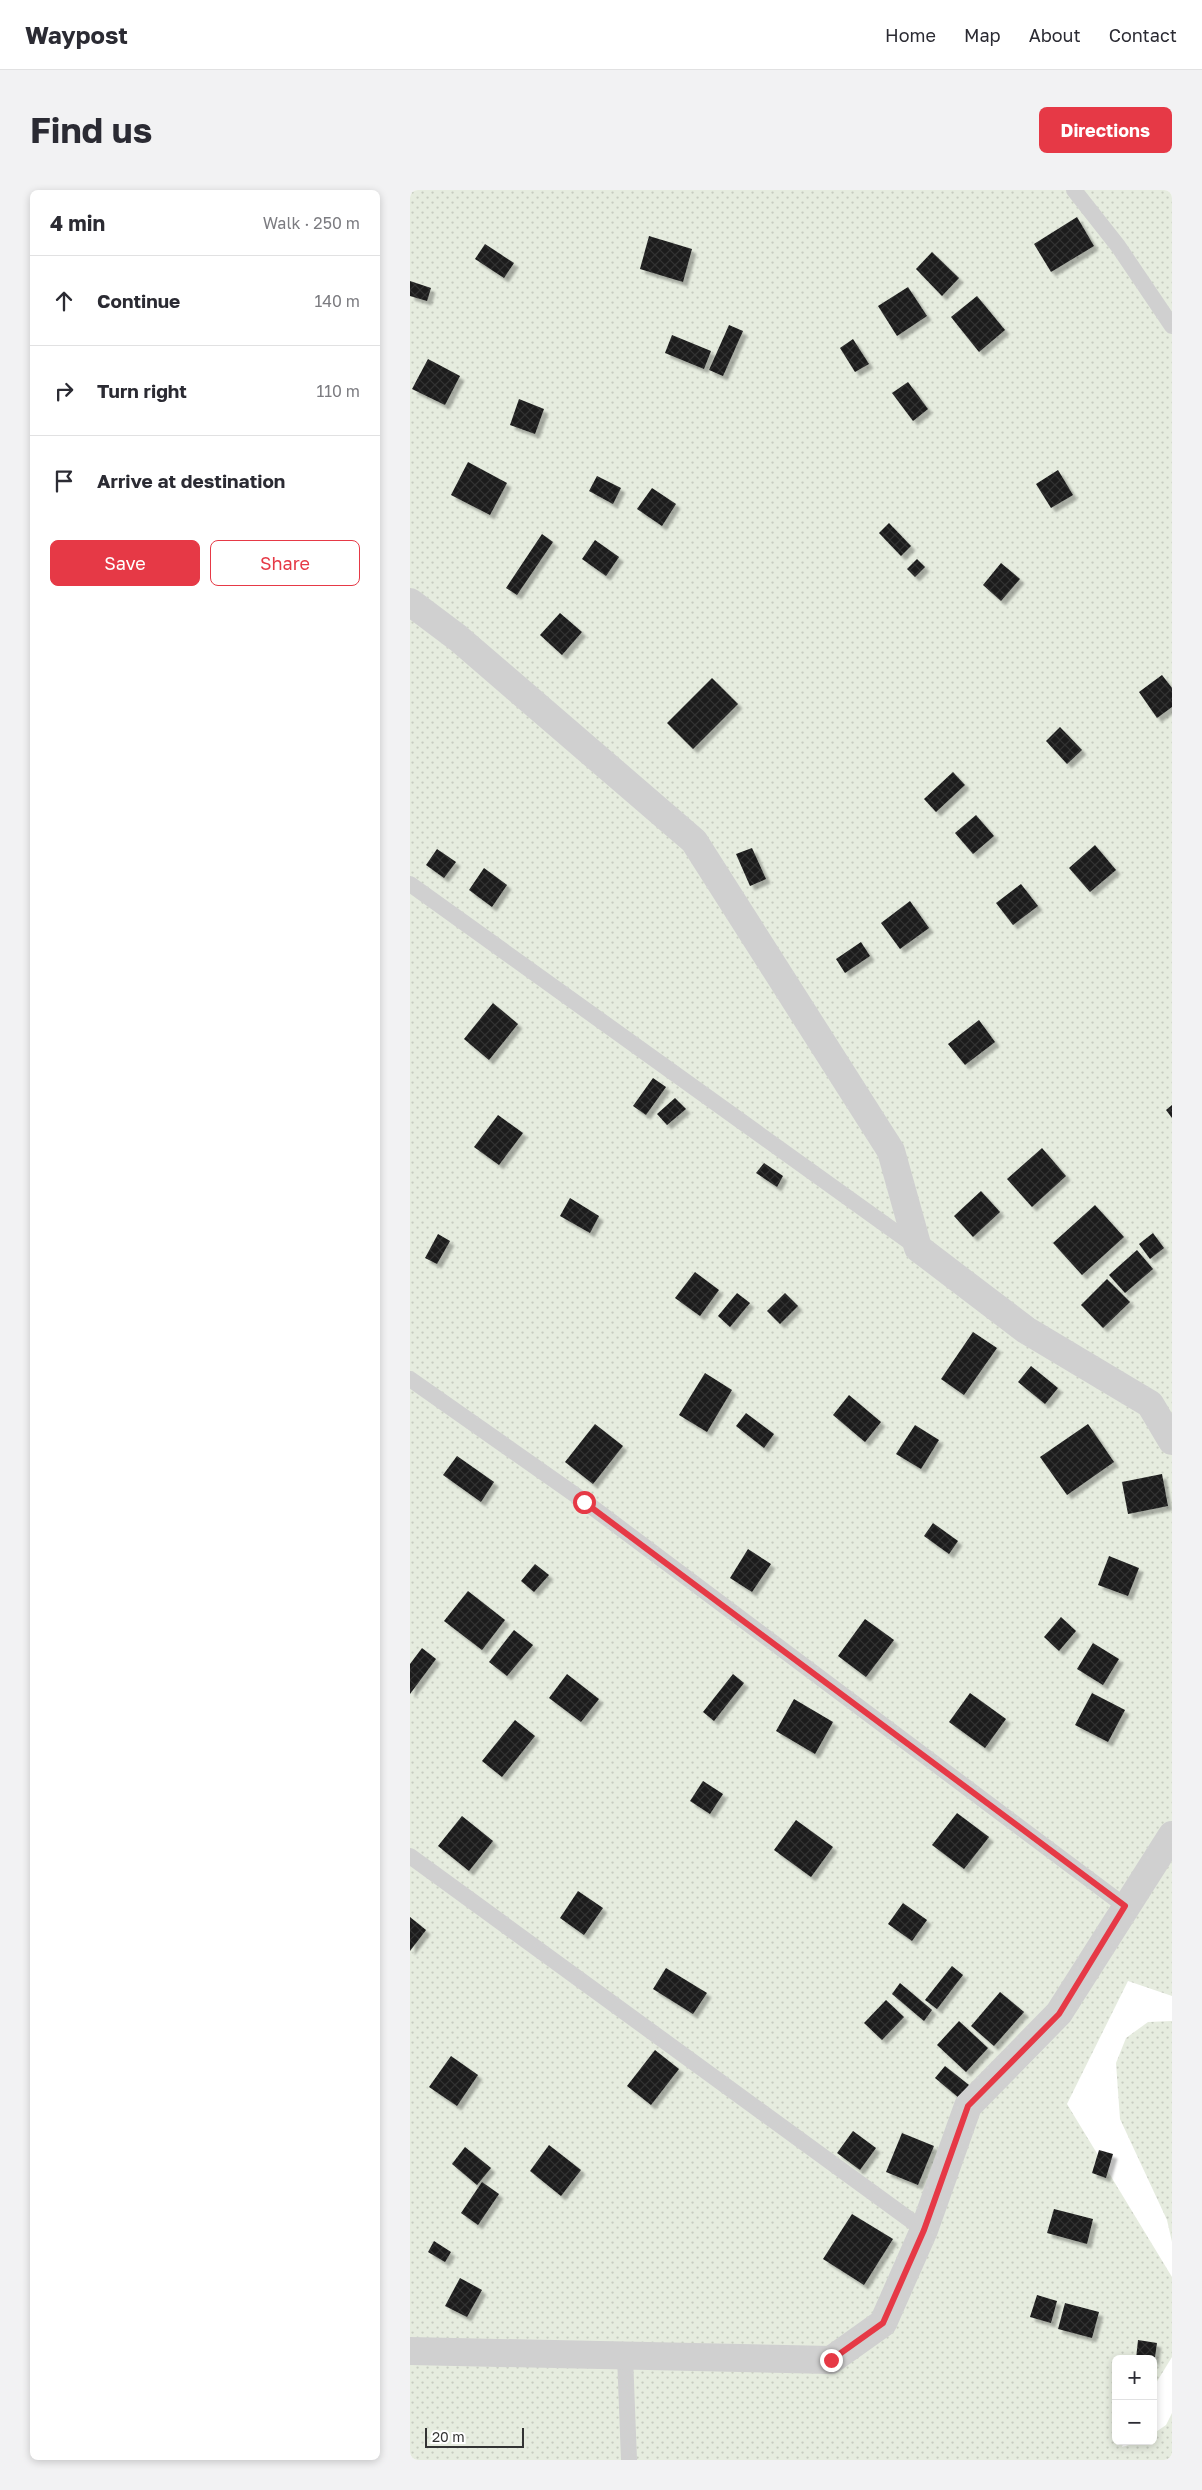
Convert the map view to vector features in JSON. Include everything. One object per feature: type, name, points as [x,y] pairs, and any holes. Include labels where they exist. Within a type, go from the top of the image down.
[{"type":"street","points":[[410,602],[458,638],[694,841],[891,1151],[918,1248],[1026,1330],[1150,1404],[1172,1441]]},
{"type":"street","points":[[410,2351],[831,2360],[883,2323],[924,2230],[968,2106],[1059,2014],[1125,1906],[1172,1835]]},
{"type":"lane","points":[[1074,190],[1118,246],[1172,326]]},
{"type":"lane","points":[[410,884],[918,1248]]},
{"type":"lane","points":[[410,1379],[592,1507],[1125,1906]]},
{"type":"lane","points":[[410,1856],[924,2230]]},
{"type":"lane","points":[[624,2356],[629,2460]]},
{"type":"shaded area","points":[[410,190],[1172,190],[1172,1996],[1128,1981],[1067,2104],[1172,2277],[1172,2357],[1157,2381],[1157,2355],[1112,2355],[1112,2445],[1123,2445],[1122,2447],[1129,2445],[1157,2445],[1157,2431],[1166,2425],[1172,2413],[1172,2460],[410,2460]]},
{"type":"shaded area","points":[[1172,2021],[1172,2242],[1167,2220],[1120,2119],[1116,2063],[1126,2038],[1148,2022]]},
{"type":"building","points":[[1077,217],[1094,246],[1051,272],[1034,244]]},
{"type":"building","points":[[649,236],[692,249],[683,282],[640,269]]},
{"type":"building","points":[[485,244],[514,263],[504,278],[475,259]]},
{"type":"building","points":[[932,252],[959,278],[942,296],[916,269]]},
{"type":"building","points":[[410,281],[431,288],[427,301],[410,296]]},
{"type":"building","points":[[908,287],[927,316],[897,336],[878,306]]},
{"type":"building","points":[[977,296],[1005,330],[979,352],[951,317]]},
{"type":"building","points":[[729,325],[743,331],[723,376],[709,370]]},
{"type":"building","points":[[672,335],[711,351],[704,369],[665,353]]},
{"type":"building","points":[[853,339],[869,364],[855,372],[840,348]]},
{"type":"building","points":[[428,359],[460,376],[445,405],[412,389]]},
{"type":"building","points":[[908,382],[928,409],[913,421],[892,393]]},
{"type":"building","points":[[519,399],[544,409],[535,434],[510,425]]},
{"type":"building","points":[[468,462],[507,483],[490,515],[451,495]]},
{"type":"building","points":[[1058,470],[1073,495],[1051,508],[1036,484]]},
{"type":"building","points":[[597,476],[621,488],[613,504],[589,491]]},
{"type":"building","points":[[652,488],[676,504],[662,526],[637,509]]},
{"type":"building","points":[[889,523],[911,546],[901,556],[879,533]]},
{"type":"building","points":[[542,534],[553,542],[517,595],[506,588]]},
{"type":"building","points":[[595,540],[619,557],[606,576],[582,559]]},
{"type":"building","points":[[917,559],[925,567],[915,577],[907,569]]},
{"type":"building","points":[[1001,563],[1020,579],[1001,601],[983,585]]},
{"type":"building","points":[[560,613],[582,632],[562,655],[540,635]]},
{"type":"building","points":[[1162,675],[1172,688],[1172,707],[1157,718],[1139,692]]},
{"type":"building","points":[[712,678],[738,704],[693,749],[667,723]]},
{"type":"building","points":[[1060,727],[1082,750],[1067,764],[1046,741]]},
{"type":"building","points":[[953,772],[965,785],[936,812],[924,799]]},
{"type":"building","points":[[976,815],[994,836],[973,854],[955,833]]},
{"type":"building","points":[[1095,845],[1116,870],[1090,892],[1069,868]]},
{"type":"building","points":[[752,848],[766,879],[750,886],[736,854]]},
{"type":"building","points":[[437,849],[456,862],[444,878],[426,865]]},
{"type":"building","points":[[484,868],[507,885],[492,907],[469,890]]},
{"type":"building","points":[[1021,884],[1038,906],[1013,925],[996,903]]},
{"type":"building","points":[[910,901],[929,928],[900,949],[881,923]]},
{"type":"building","points":[[861,942],[870,956],[845,973],[836,959]]},
{"type":"building","points":[[493,1003],[518,1024],[489,1060],[464,1039]]},
{"type":"building","points":[[979,1020],[995,1042],[965,1065],[948,1044]]},
{"type":"building","points":[[653,1078],[666,1087],[646,1115],[633,1106]]},
{"type":"building","points":[[675,1098],[686,1109],[667,1125],[657,1114]]},
{"type":"building","points":[[1172,1105],[1172,1118],[1166,1110]]},
{"type":"building","points":[[498,1115],[523,1133],[499,1165],[474,1147]]},
{"type":"building","points":[[1042,1148],[1066,1176],[1032,1207],[1007,1179]]},
{"type":"building","points":[[764,1163],[783,1176],[777,1187],[756,1173]]},
{"type":"building","points":[[981,1191],[1000,1212],[973,1237],[954,1216]]},
{"type":"building","points":[[570,1198],[599,1216],[590,1233],[560,1216]]},
{"type":"building","points":[[1095,1205],[1124,1237],[1082,1275],[1053,1243]]},
{"type":"building","points":[[1153,1233],[1164,1248],[1150,1259],[1139,1244]]},
{"type":"building","points":[[438,1234],[450,1241],[437,1264],[425,1258]]},
{"type":"building","points":[[1137,1250],[1153,1269],[1125,1293],[1109,1275]]},
{"type":"building","points":[[695,1272],[719,1290],[700,1316],[675,1298]]},
{"type":"building","points":[[1107,1279],[1130,1302],[1103,1328],[1081,1305]]},
{"type":"building","points":[[737,1293],[750,1303],[730,1327],[718,1316]]},
{"type":"building","points":[[785,1293],[798,1306],[780,1324],[767,1311]]},
{"type":"building","points":[[973,1332],[997,1348],[964,1395],[941,1379]]},
{"type":"building","points":[[1031,1366],[1058,1388],[1045,1404],[1018,1382]]},
{"type":"building","points":[[705,1373],[732,1390],[707,1432],[679,1415]]},
{"type":"building","points":[[849,1395],[881,1422],[865,1442],[833,1415]]},
{"type":"building","points":[[746,1413],[774,1434],[764,1448],[736,1426]]},
{"type":"building","points":[[595,1424],[623,1446],[593,1484],[565,1462]]},
{"type":"building","points":[[1088,1424],[1114,1462],[1067,1495],[1040,1457]]},
{"type":"building","points":[[915,1425],[939,1440],[921,1469],[896,1454]]},
{"type":"building","points":[[457,1456],[494,1482],[481,1502],[443,1475]]},
{"type":"building","points":[[1162,1474],[1168,1506],[1128,1514],[1122,1482]]},
{"type":"building","points":[[933,1523],[958,1541],[949,1554],[924,1536]]},
{"type":"building","points":[[748,1549],[771,1564],[752,1592],[730,1578]]},
{"type":"building","points":[[1109,1556],[1139,1568],[1128,1596],[1098,1585]]},
{"type":"building","points":[[535,1564],[549,1575],[534,1592],[521,1581]]},
{"type":"building","points":[[468,1591],[505,1620],[482,1650],[444,1621]]},
{"type":"building","points":[[1061,1617],[1076,1631],[1059,1651],[1044,1637]]},
{"type":"building","points":[[865,1619],[894,1640],[866,1677],[838,1656]]},
{"type":"building","points":[[514,1630],[533,1645],[507,1676],[489,1662]]},
{"type":"building","points":[[1093,1643],[1119,1659],[1103,1685],[1077,1669]]},
{"type":"building","points":[[422,1648],[436,1659],[410,1694],[410,1664]]},
{"type":"building","points":[[567,1674],[599,1699],[581,1722],[549,1698]]},
{"type":"building","points":[[733,1674],[744,1683],[714,1721],[703,1712]]},
{"type":"building","points":[[970,1693],[1006,1719],[985,1748],[949,1722]]},
{"type":"building","points":[[1092,1693],[1125,1710],[1108,1742],[1075,1725]]},
{"type":"building","points":[[794,1699],[833,1722],[815,1754],[776,1731]]},
{"type":"building","points":[[515,1720],[535,1736],[502,1777],[482,1761]]},
{"type":"building","points":[[703,1781],[723,1794],[710,1814],[690,1801]]},
{"type":"building","points":[[957,1813],[989,1837],[964,1869],[932,1845]]},
{"type":"building","points":[[462,1816],[493,1841],[469,1871],[438,1846]]},
{"type":"building","points":[[796,1820],[833,1847],[811,1877],[774,1850]]},
{"type":"building","points":[[578,1891],[603,1908],[584,1935],[560,1918]]},
{"type":"building","points":[[903,1903],[927,1920],[912,1941],[888,1924]]},
{"type":"building","points":[[410,1917],[426,1930],[410,1951]]},
{"type":"building","points":[[952,1966],[963,1975],[937,2009],[925,2000]]},
{"type":"building","points":[[666,1968],[707,1993],[693,2014],[653,1989]]},
{"type":"building","points":[[900,1983],[932,2010],[924,2021],[892,1994]]},
{"type":"building","points":[[1000,1992],[1024,2012],[994,2046],[971,2026]]},
{"type":"building","points":[[886,2000],[904,2017],[882,2040],[864,2023]]},
{"type":"building","points":[[959,2021],[988,2048],[966,2072],[937,2045]]},
{"type":"building","points":[[655,2050],[679,2069],[651,2105],[627,2086]]},
{"type":"building","points":[[451,2056],[478,2075],[457,2106],[429,2087]]},
{"type":"building","points":[[945,2066],[969,2085],[959,2098],[935,2078]]},
{"type":"building","points":[[853,2131],[876,2148],[860,2170],[837,2153]]},
{"type":"building","points":[[902,2133],[934,2146],[918,2185],[886,2172]]},
{"type":"building","points":[[549,2145],[581,2170],[561,2196],[530,2171]]},
{"type":"building","points":[[465,2147],[491,2168],[477,2185],[452,2164]]},
{"type":"building","points":[[1099,2150],[1113,2154],[1106,2178],[1092,2173]]},
{"type":"building","points":[[482,2182],[499,2194],[478,2225],[461,2213]]},
{"type":"building","points":[[1054,2209],[1093,2219],[1087,2244],[1047,2233]]},
{"type":"building","points":[[852,2214],[893,2239],[864,2285],[823,2259]]},
{"type":"building","points":[[434,2241],[451,2252],[445,2262],[428,2252]]},
{"type":"building","points":[[460,2278],[482,2290],[467,2317],[445,2306]]},
{"type":"building","points":[[1037,2295],[1057,2301],[1051,2323],[1030,2317]]},
{"type":"building","points":[[1065,2303],[1099,2312],[1092,2338],[1058,2329]]},
{"type":"building","points":[[1138,2340],[1157,2343],[1155,2355],[1136,2355]]},
{"type":"route","points":[[584,1502],[1125,1906],[1059,2014],[968,2106],[924,2230],[883,2323],[831,2360]]}]
